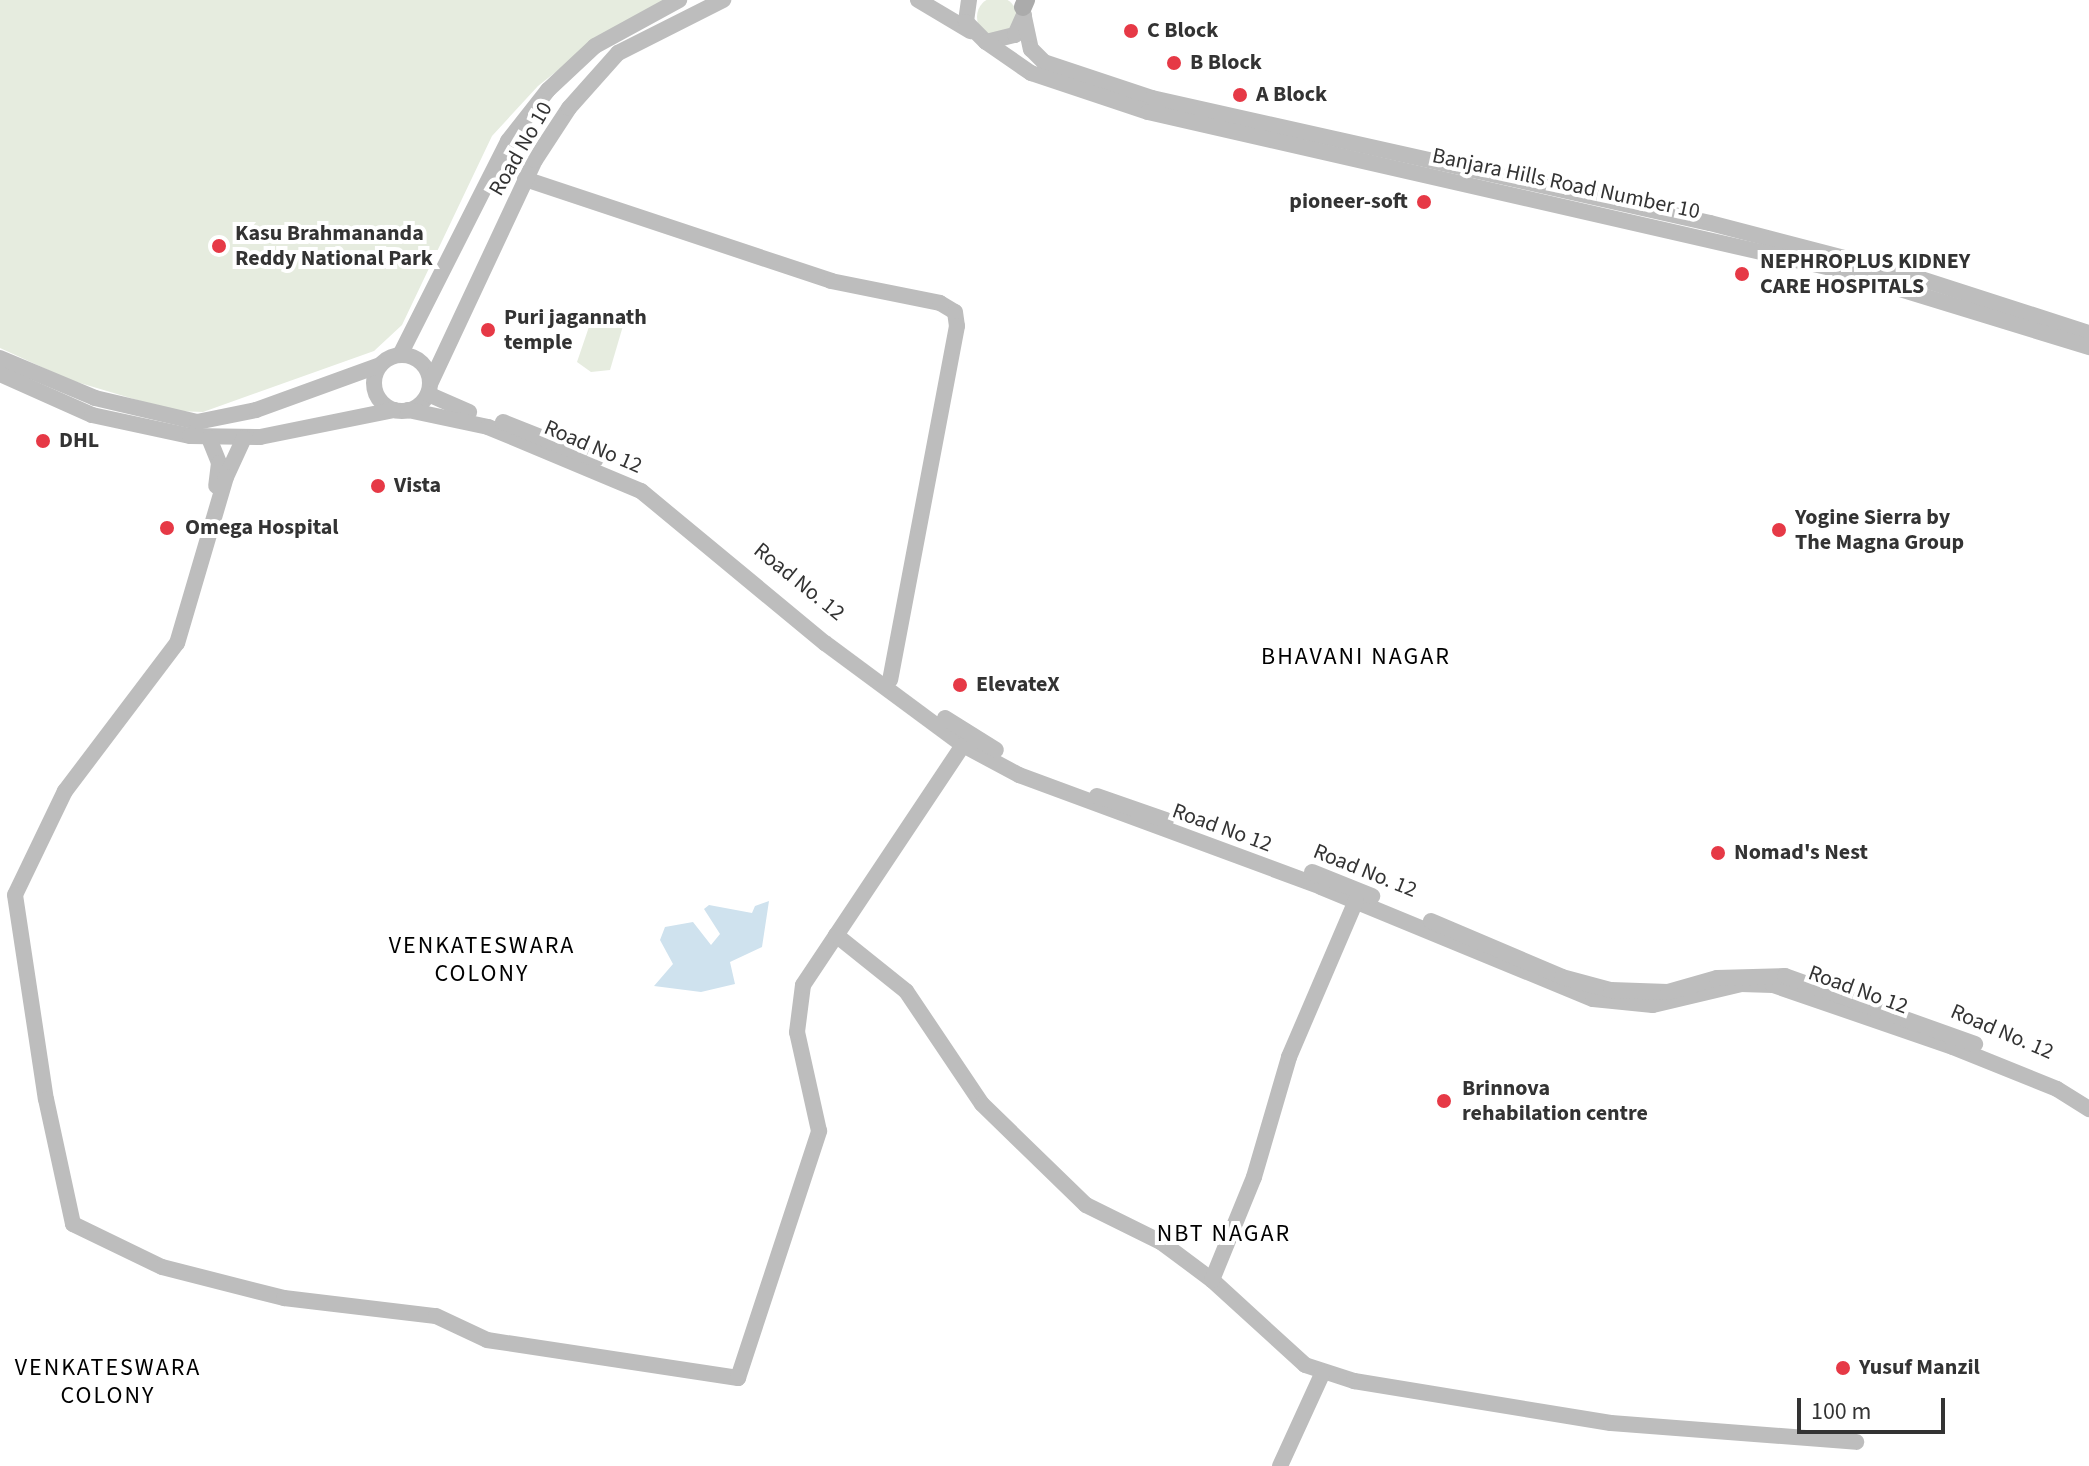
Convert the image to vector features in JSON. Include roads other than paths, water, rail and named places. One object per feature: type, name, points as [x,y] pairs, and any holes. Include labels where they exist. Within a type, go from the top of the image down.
[{"type":"main road","name":"Road No 10","points":[[400,355],[516,130],[548,90],[595,46],[679,0]]},
{"type":"main road","name":"Road No 10","points":[[429,389],[525,179],[569,108],[618,53],[723,0]]},
{"type":"main road","points":[[918,0],[970,31]]},
{"type":"main road","points":[[969,0],[965,13],[970,31]]},
{"type":"main road","points":[[986,42],[1015,35],[1023,6]]},
{"type":"main road","name":"Banjara Hills Road Number 10","points":[[1023,6],[1031,49],[1044,62],[1213,114],[1852,259],[2089,333]]},
{"type":"main road","name":"Banjara Hills Road Number 10","points":[[970,31],[1031,73],[1209,127],[1851,273],[2089,347]]},
{"type":"main road","points":[[525,179],[831,281],[940,303],[955,312],[957,326],[890,680]]},
{"type":"main road","points":[[0,358],[124,407],[173,420],[225,420],[380,365],[400,355]]},
{"type":"main road","name":"Road No. 12","points":[[400,355],[425,366],[429,389],[574,449],[649,486],[890,680],[970,735],[1036,771],[1341,883],[1562,977],[1611,990],[1656,993],[1755,973],[1795,978],[1912,1017],[2089,1097]]},
{"type":"main road","points":[[380,365],[375,391],[401,410]]},
{"type":"main road","points":[[0,374],[65,406],[119,424],[209,438],[244,438],[401,410],[429,389]]},
{"type":"main road","points":[[119,424],[124,407]]},
{"type":"main road","name":"Road No 12","points":[[401,410],[488,427],[641,491],[792,617],[963,745],[1019,775],[1356,901],[1593,999],[1653,1005],[1741,984],[1804,993],[2020,1074],[2089,1109]]},
{"type":"main road","points":[[169,652],[168,640],[219,471],[209,438]]},
{"type":"main road","points":[[244,438],[226,477],[177,643],[65,791],[15,895],[46,1099],[73,1224],[162,1267],[284,1298],[436,1316],[487,1340],[738,1378],[819,1131],[797,1032],[803,985],[963,745]]},
{"type":"main road","points":[[1212,1280],[1254,1177],[1289,1057],[1356,901]]},
{"type":"main road","points":[[836,935],[906,991],[982,1104],[1086,1205],[1161,1242],[1212,1280],[1288,1352],[1323,1372],[1611,1423],[1856,1442]]},
{"type":"main road","points":[[1280,1466],[1323,1372]]},
{"type":"water","points":[[769,901],[762,947],[730,962],[735,984],[701,992],[654,986],[673,964],[660,940],[665,927],[693,922],[711,945],[720,934],[704,909],[709,905],[752,913],[755,906]]},
{"type":"place","name":"C Block","points":[[1131,31]]},
{"type":"place","name":"B Block","points":[[1174,63]]},
{"type":"place","name":"A Block","points":[[1240,95]]},
{"type":"place","name":"pioneer-soft","points":[[1424,202]]},
{"type":"place","name":"Kasu Brahmananda Reddy National Park","points":[[219,246]]},
{"type":"place","name":"NEPHROPLUS KIDNEY CARE HOSPITALS","points":[[1742,274]]},
{"type":"place","name":"Puri jagannath temple","points":[[488,330]]},
{"type":"place","name":"DHL","points":[[43,441]]},
{"type":"place","name":"Vista","points":[[378,486]]},
{"type":"place","name":"Omega Hospital","points":[[167,528]]},
{"type":"place","name":"Yogine Sierra by The Magna Group","points":[[1779,530]]},
{"type":"place","name":"ElevateX","points":[[960,685]]},
{"type":"place","name":"Nomad's Nest","points":[[1718,853]]},
{"type":"place","name":"Brinnova rehabilation centre","points":[[1444,1101]]},
{"type":"place","name":"Yusuf Manzil","points":[[1843,1368]]},
{"type":"district","name":"BHAVANI NAGAR","points":[[1356,657]]},
{"type":"district","name":"VENKATESWARA COLONY","points":[[482,960]]},
{"type":"district","name":"NBT NAGAR","points":[[1224,1234]]},
{"type":"district","name":"VENKATESWARA COLONY","points":[[108,1382]]}]
